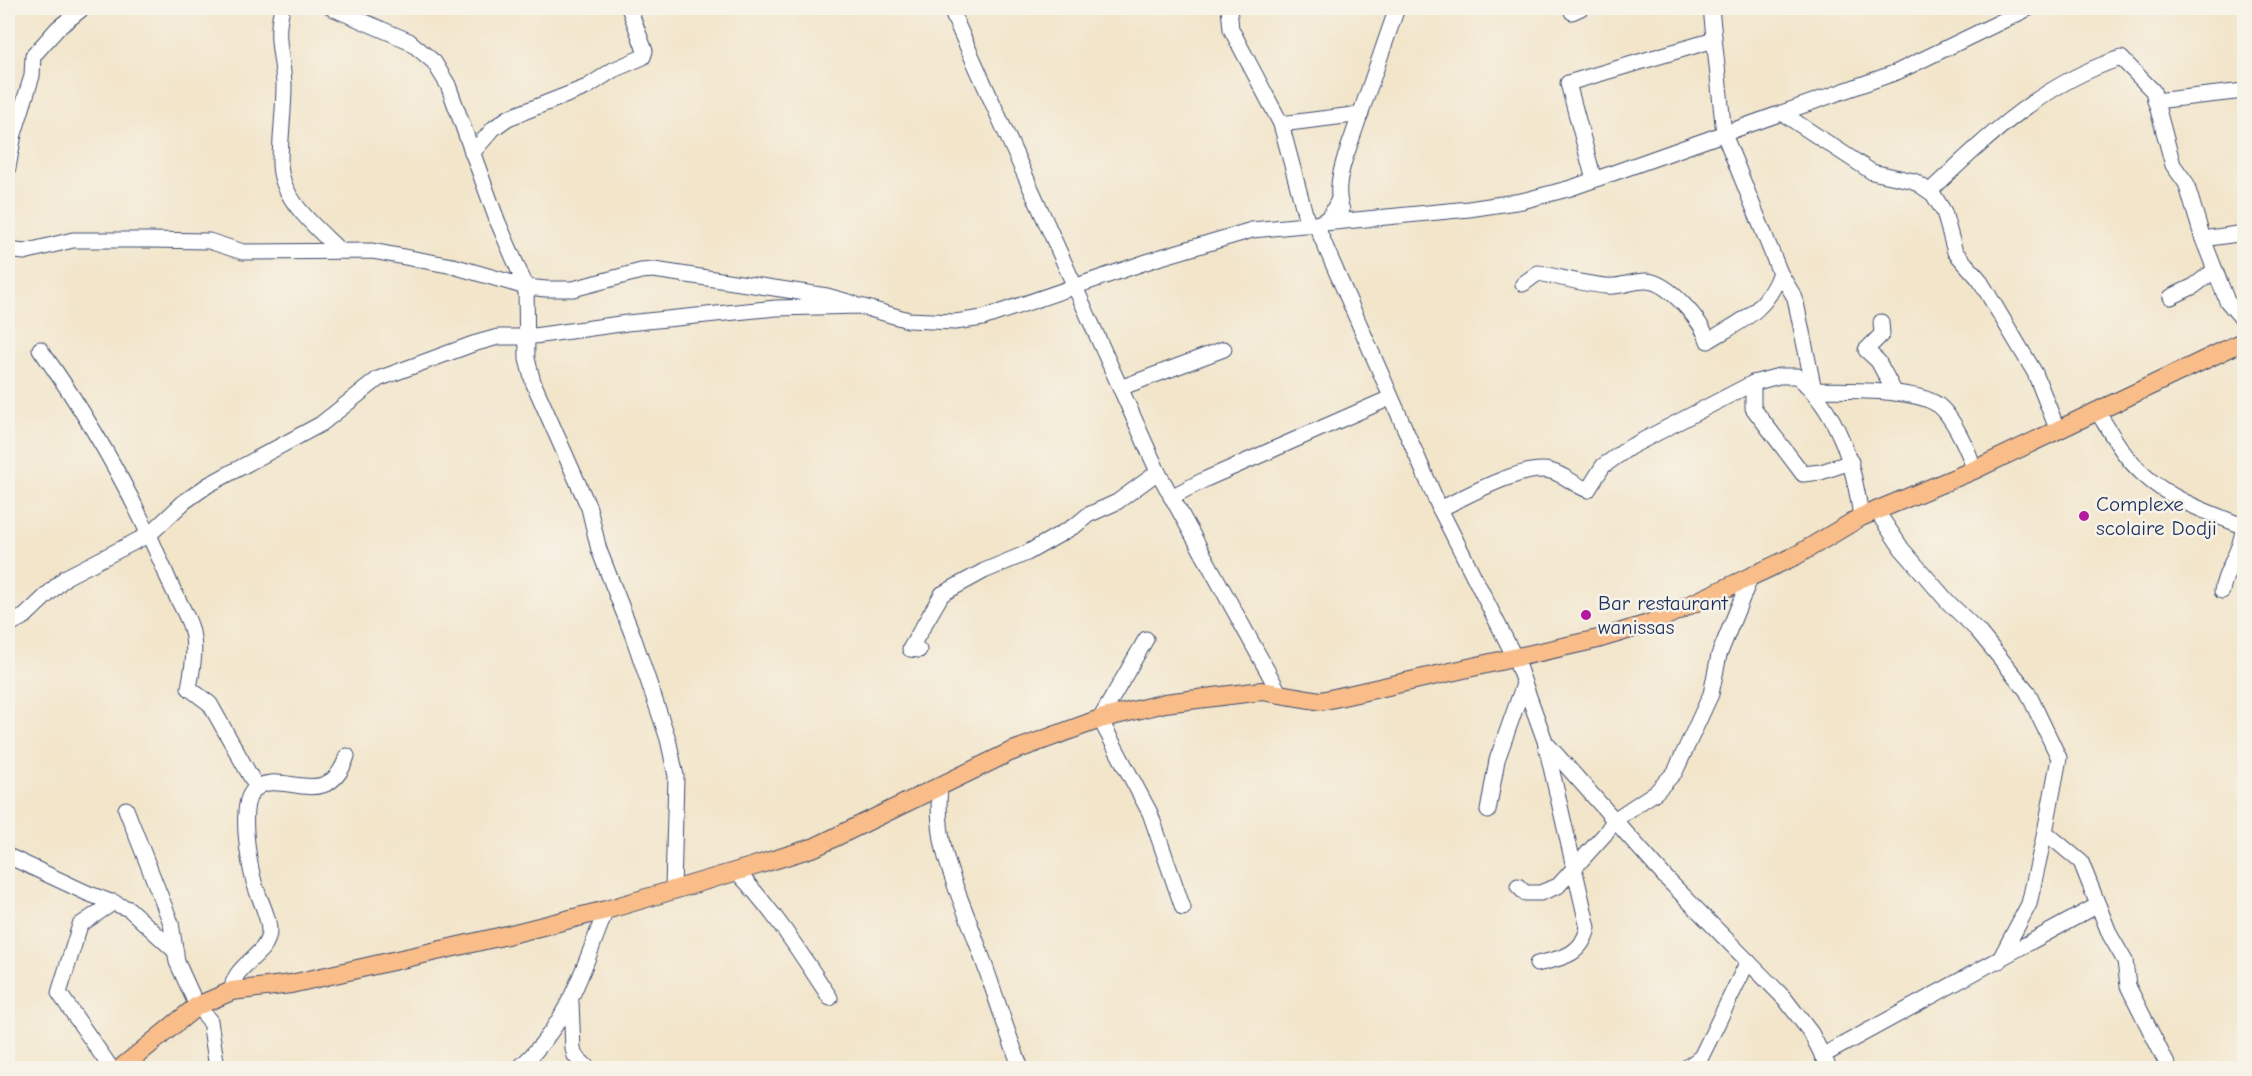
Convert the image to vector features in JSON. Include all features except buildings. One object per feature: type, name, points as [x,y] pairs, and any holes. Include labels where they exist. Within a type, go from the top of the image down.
[{"type":"main road","points":[[121,1068],[197,1006],[232,991],[291,984],[606,910],[815,847],[1010,752],[1100,719],[1165,703],[1262,691],[1321,701],[1598,639],[1651,623],[1797,555],[1868,514],[1974,470],[2244,341]]},
{"type":"street","points":[[8,168],[14,134],[32,76],[33,56],[58,28],[83,8]]},
{"type":"street","points":[[282,8],[277,40],[284,84],[280,167],[288,192],[303,214],[339,250]]},
{"type":"street","points":[[332,8],[409,40],[434,62],[448,86],[497,220],[526,287],[527,359],[533,382],[589,508],[599,550],[633,636],[668,739],[676,776],[673,889]]},
{"type":"street","points":[[472,153],[494,128],[508,118],[587,87],[613,70],[643,57],[645,51],[629,8]]},
{"type":"street","points":[[950,8],[1158,472],[1280,694]]},
{"type":"street","points":[[1229,8],[1231,29],[1281,124],[1312,225],[1440,509],[1515,658],[1545,741],[1588,922],[1582,945],[1568,956],[1537,964]]},
{"type":"street","points":[[1312,225],[1330,217],[1338,201],[1344,161],[1397,8]]},
{"type":"street","points":[[1711,8],[1724,134],[1780,273],[1795,298],[1814,390],[1837,429],[1851,462],[1868,514],[1948,602],[1978,631],[2027,691],[2059,758],[2029,903],[1999,961]]},
{"type":"street","points":[[8,250],[24,252],[73,240],[149,240],[209,241],[243,252],[372,251],[453,266],[526,287],[573,289],[641,271],[654,270],[843,298],[860,306],[909,320],[955,322],[983,318],[1158,258],[1252,230],[1346,222],[1522,201],[1594,180],[1897,72],[2029,8]]},
{"type":"street","points":[[1594,180],[1568,83],[1714,40]]},
{"type":"street","points":[[1930,191],[1989,139],[1999,125],[2081,72],[2121,58],[2153,91],[2173,165],[2186,183],[2203,239],[2227,301],[2244,321]]},
{"type":"street","points":[[2156,101],[2244,91]]},
{"type":"street","points":[[1782,113],[1872,172],[1914,182],[1930,191],[1944,212],[1956,252],[1987,291],[2041,384],[2058,430]]},
{"type":"street","points":[[1281,124],[1361,114]]},
{"type":"street","points":[[1338,201],[1346,222]]},
{"type":"street","points":[[2203,239],[2244,233]]},
{"type":"street","points":[[2171,297],[2194,286],[2215,270]]},
{"type":"street","points":[[1523,284],[1538,273],[1609,286],[1645,280],[1656,282],[1668,289],[1690,313],[1708,340],[1755,314],[1772,293],[1780,273]]},
{"type":"street","points":[[8,625],[25,616],[66,577],[150,534],[184,502],[208,485],[321,424],[378,379],[472,344],[508,337],[526,337],[627,323],[776,308],[860,306]]},
{"type":"street","points":[[508,337],[527,310]]},
{"type":"street","points":[[1881,322],[1882,334],[1866,350],[1878,362],[1895,393]]},
{"type":"street","points":[[40,349],[95,433],[150,534],[190,626],[195,660],[189,687],[210,704],[257,788]]},
{"type":"street","points":[[1120,388],[1224,349]]},
{"type":"street","points":[[1440,509],[1498,483],[1537,471],[1550,471],[1588,490],[1602,466],[1630,447],[1753,382],[1779,376],[1797,376],[1814,390],[1895,393],[1938,405],[1968,449],[1974,470]]},
{"type":"street","points":[[1753,382],[1753,408],[1803,474],[1821,472],[1851,462]]},
{"type":"street","points":[[1171,497],[1206,479],[1390,398]]},
{"type":"street","points":[[2097,411],[2131,461],[2152,482],[2197,508],[2244,526],[2243,537],[2224,574],[2222,591]]},
{"type":"street","points":[[919,650],[910,649],[942,594],[984,571],[1027,553],[1076,525],[1088,515],[1117,502],[1158,472]]},
{"type":"street","points":[[1518,886],[1527,893],[1548,891],[1558,886],[1605,834],[1614,820],[1656,792],[1679,765],[1711,694],[1719,655],[1751,576]]},
{"type":"street","points":[[1146,639],[1100,719],[1150,813],[1183,908]]},
{"type":"street","points":[[1488,811],[1497,760],[1524,684]]},
{"type":"street","points":[[1545,741],[1672,885],[1748,961],[1800,1018],[1825,1062],[2098,905]]},
{"type":"street","points":[[232,991],[236,975],[268,940],[269,929],[254,880],[246,832],[250,794],[271,781],[300,788],[312,788],[337,775],[343,768],[347,756]]},
{"type":"street","points":[[940,786],[938,820],[944,856],[967,914],[1021,1068]]},
{"type":"street","points":[[126,809],[171,923],[177,962],[197,1006],[210,1021],[217,1068]]},
{"type":"street","points":[[2045,832],[2081,862],[2098,905],[2125,961],[2128,986],[2169,1068]]},
{"type":"street","points":[[8,856],[87,893],[129,909],[176,952]]},
{"type":"street","points":[[736,871],[760,895],[830,998]]},
{"type":"street","points":[[111,1068],[59,993],[80,925],[114,902]]},
{"type":"street","points":[[519,1068],[553,1032],[571,1002],[606,910]]},
{"type":"street","points":[[1686,1068],[1701,1057],[1748,961]]},
{"type":"street","points":[[571,1002],[573,1049],[575,1056],[588,1068]]},
{"type":"place","name":"Complexe scolaire Dodji","points":[[2084,516]]},
{"type":"place","name":"Bar restaurant wanissas","points":[[1586,615]]}]
